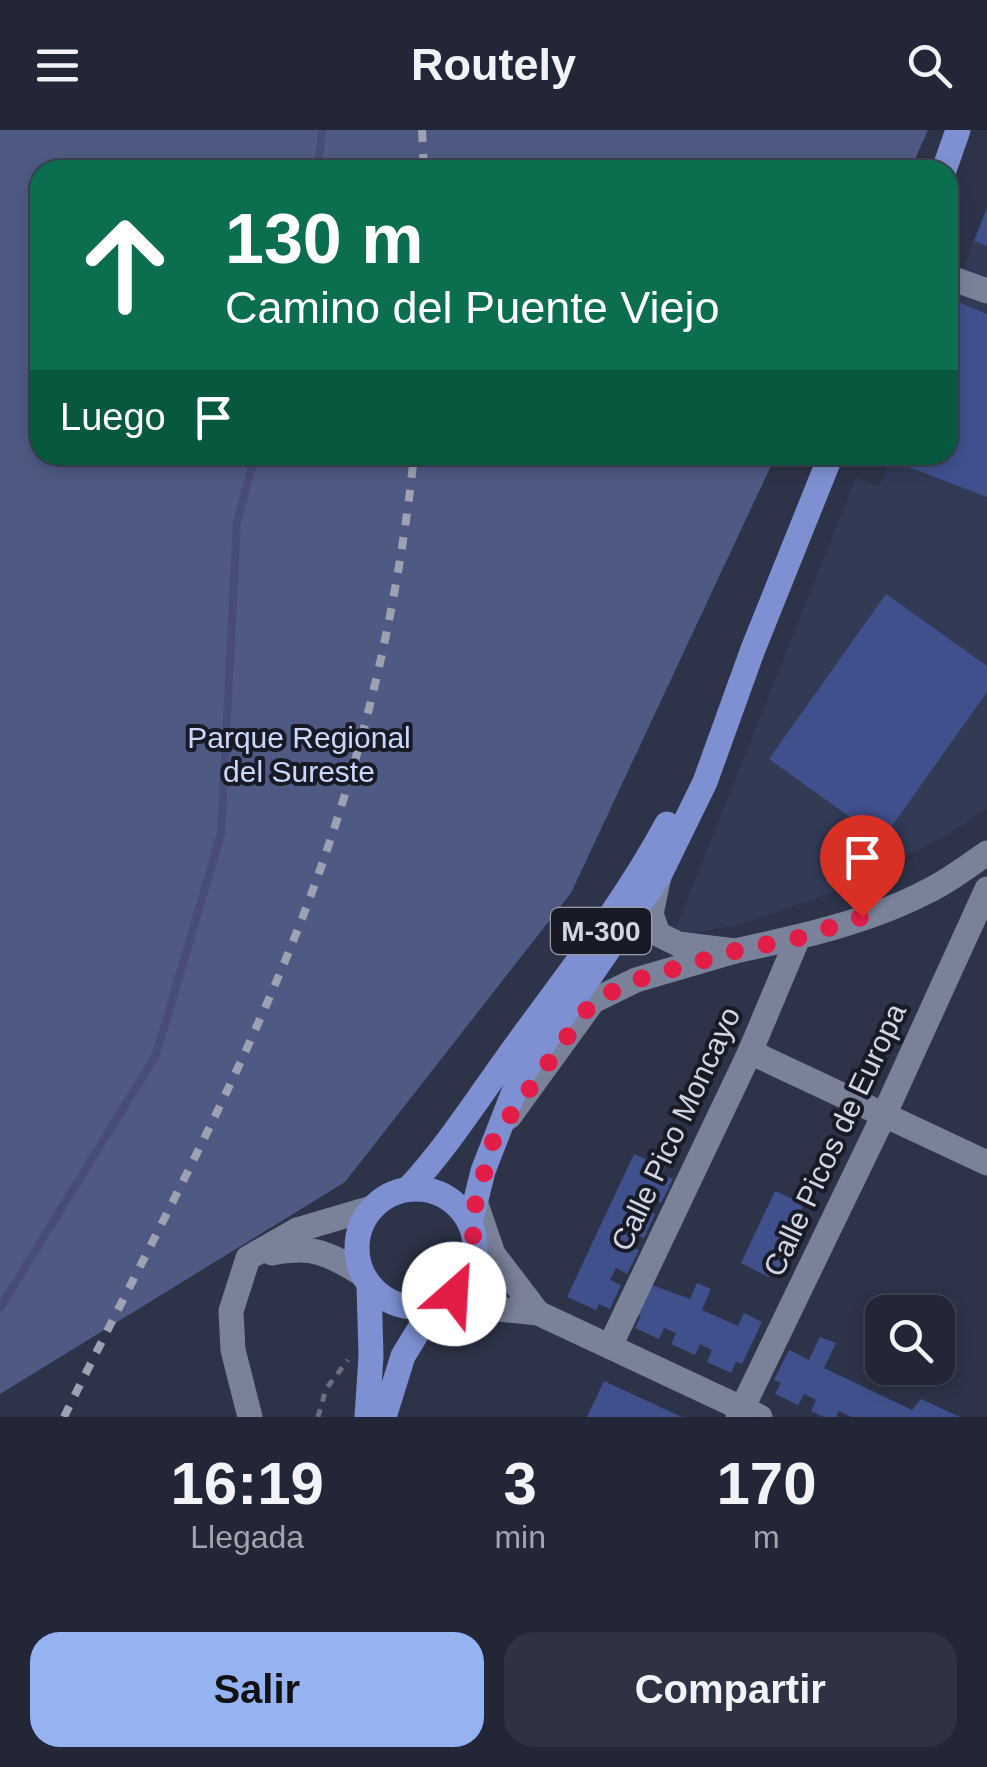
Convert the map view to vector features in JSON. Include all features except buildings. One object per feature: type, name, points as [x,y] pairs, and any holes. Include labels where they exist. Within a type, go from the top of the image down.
[{"type":"main road","points":[[948,160],[958,130]]},
{"type":"main road","name":"M-300","points":[[384,1417],[403,1356],[436,1304],[461,1287],[470,1271],[475,1243],[473,1214],[494,1138],[518,1081],[660,876],[706,782],[753,649],[827,465]]},
{"type":"main road","name":"M-300","points":[[372,1208],[388,1195],[408,1189],[443,1151],[645,865],[753,649]]},
{"type":"main road","points":[[408,1189],[444,1196],[473,1214]]},
{"type":"main road","points":[[367,1417],[371,1356],[366,1280],[356,1247],[358,1233],[372,1208]]},
{"type":"main road","points":[[366,1280],[394,1304],[414,1308],[436,1304]]},
{"type":"street","points":[[958,281],[987,291]]},
{"type":"street","points":[[494,1138],[593,1001],[636,980],[735,951],[798,938],[894,907],[939,885],[987,853]]},
{"type":"street","points":[[660,876],[651,914],[658,934],[678,944],[735,951]]},
{"type":"street","name":"Calle Picos de Europa","points":[[747,1414],[987,889]]},
{"type":"street","name":"Calle Pico Moncayo","points":[[610,1346],[750,1052],[798,938]]},
{"type":"street","points":[[750,1052],[987,1164]]},
{"type":"street","points":[[250,1417],[233,1350],[230,1311],[248,1258],[298,1230],[372,1208]]},
{"type":"street","points":[[473,1214],[493,1254],[538,1313]]},
{"type":"street","points":[[248,1258],[303,1246],[366,1280]]},
{"type":"street","points":[[436,1304],[538,1313],[747,1414]]},
{"type":"path","points":[[318,1417],[326,1389],[345,1360],[371,1356]]},
{"type":"shaded area","points":[[987,206],[987,808],[946,836],[821,897],[741,924],[695,933],[675,930],[856,478],[879,487],[888,465],[958,465],[958,283]]},
{"type":"green space","name":"Parque Regional del Sureste","points":[[0,130],[928,130],[914,160],[30,160],[30,465],[771,465],[571,893],[345,1182],[0,1394]]},
{"type":"waterway","points":[[319,160],[322,130]]},
{"type":"waterway","points":[[0,1308],[156,1055],[221,834],[237,522],[252,465]]},
{"type":"railway","points":[[422,130],[424,160]]},
{"type":"railway","points":[[64,1417],[241,1061],[316,881],[371,701],[397,579],[413,465]]},
{"type":"route","points":[[454,1294],[474,1262],[470,1224],[494,1138],[593,1001],[636,980],[735,951],[798,938],[862,917]]}]
